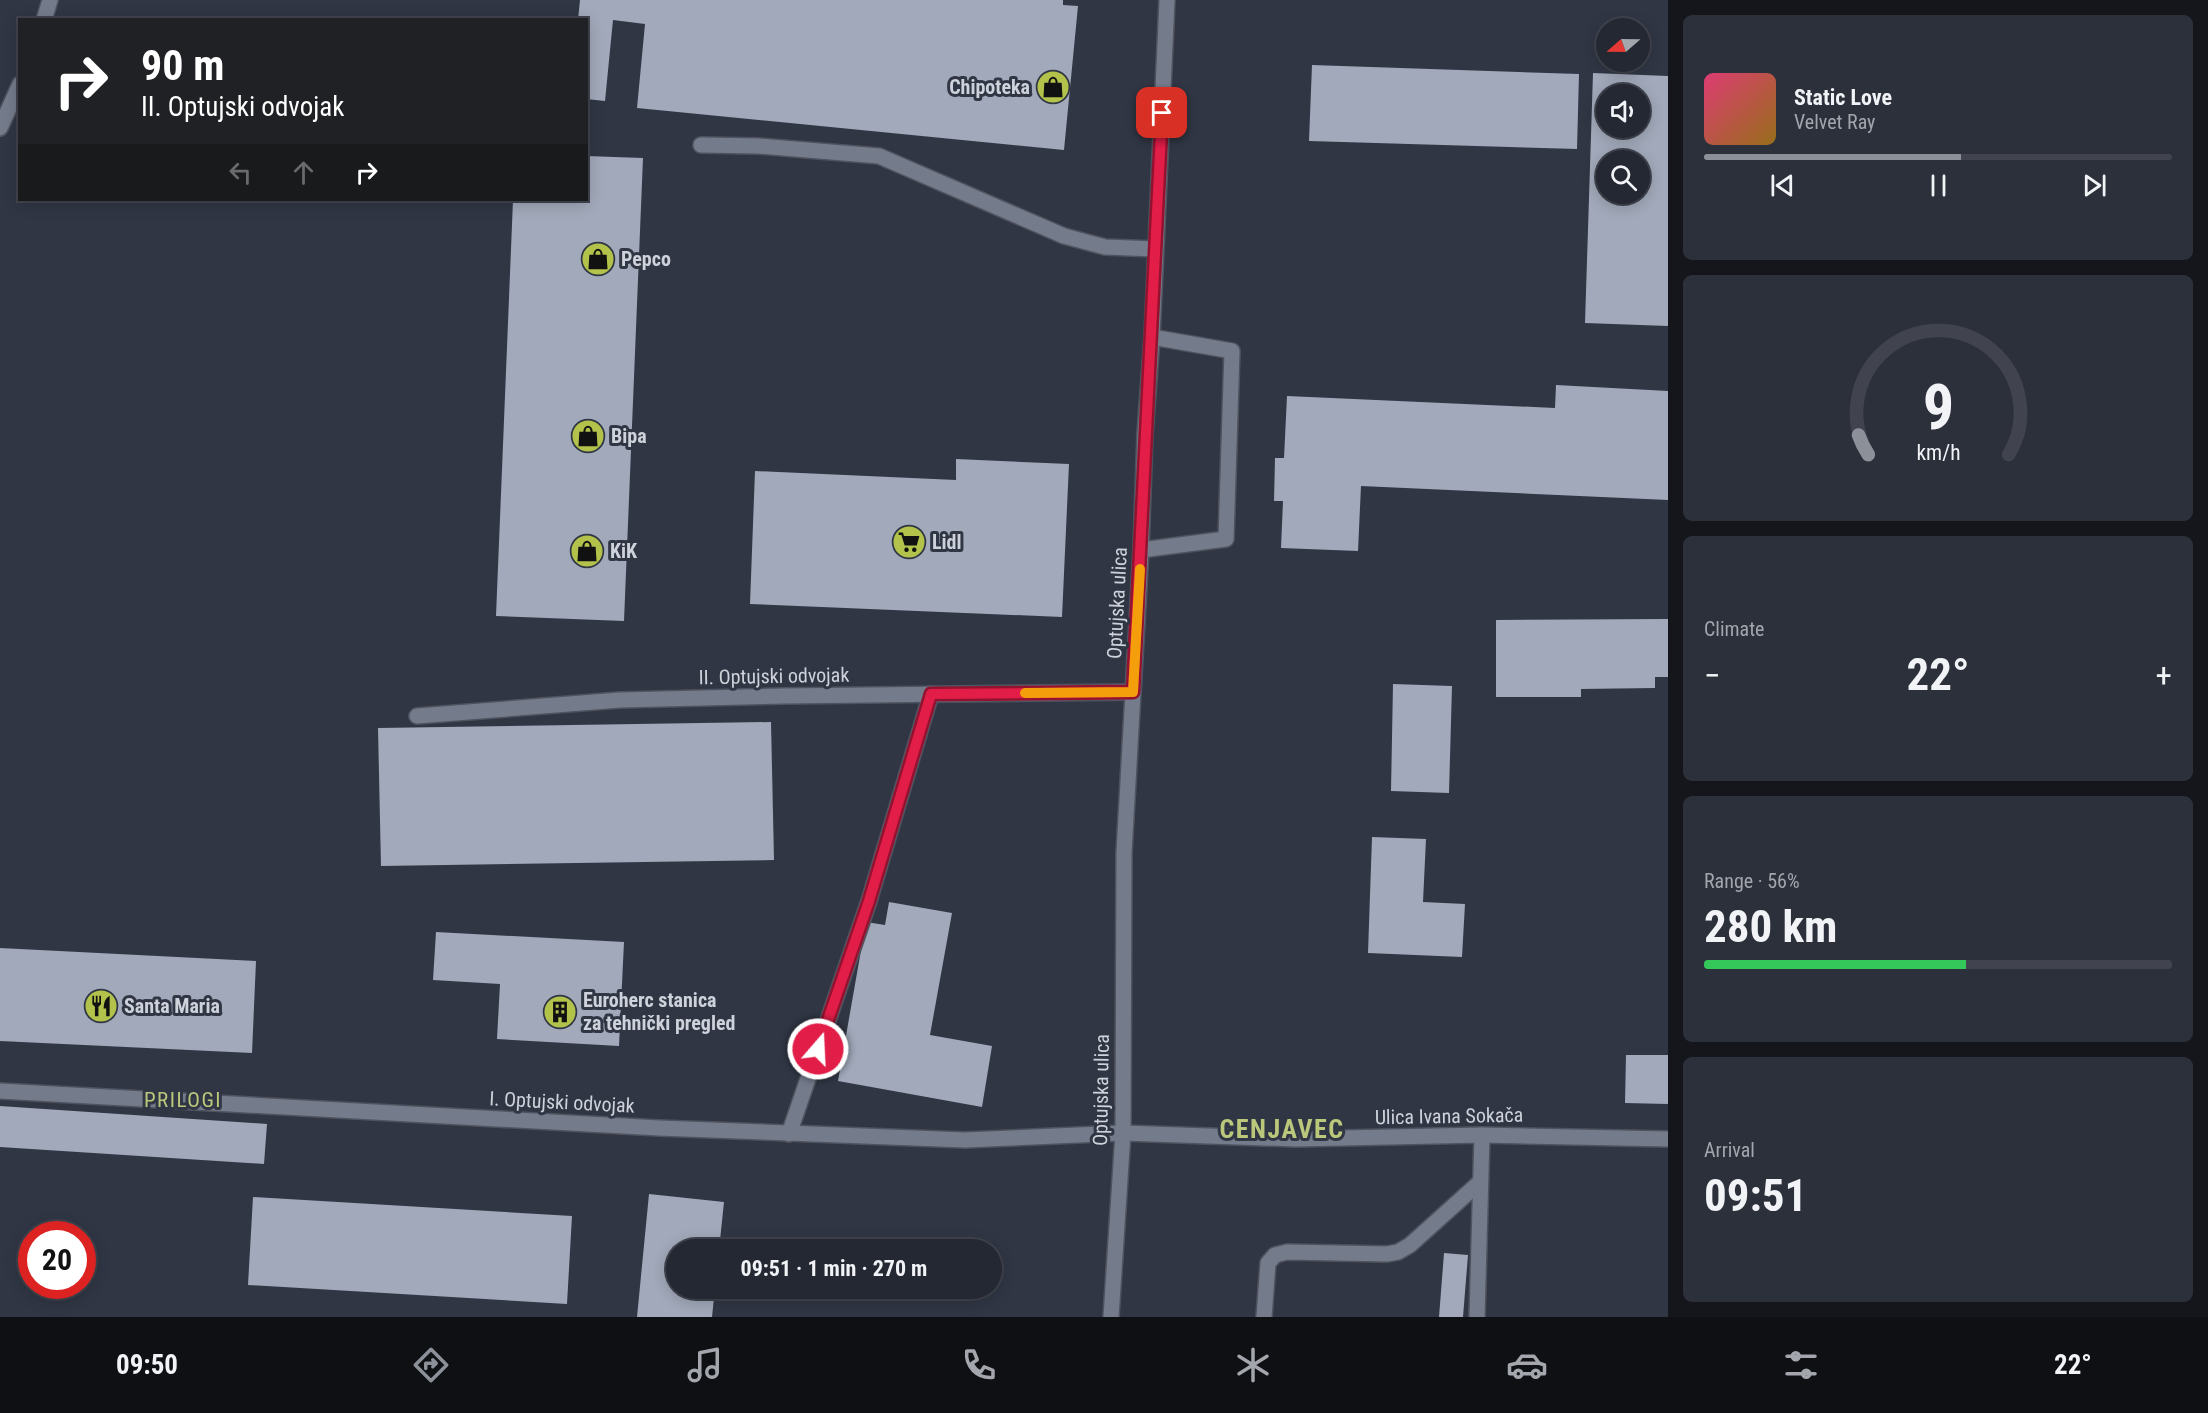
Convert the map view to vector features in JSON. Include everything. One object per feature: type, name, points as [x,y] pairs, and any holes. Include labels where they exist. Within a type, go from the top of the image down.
[{"type":"street","points":[[45,18],[50,0]]},
{"type":"street","name":"Optujska ulica","points":[[1111,1317],[1122,1133],[1124,853],[1152,337],[1167,0]]},
{"type":"street","points":[[0,128],[18,88]]},
{"type":"street","points":[[701,145],[758,146],[879,156],[1064,236],[1105,248],[1155,249]]},
{"type":"street","points":[[1141,550],[1226,539],[1232,351],[1152,337]]},
{"type":"street","name":"II. Optujski odvojak","points":[[417,716],[620,700],[1133,692]]},
{"type":"street","points":[[789,1134],[869,901],[931,694]]},
{"type":"street","name":"I. Optujski odvojak","points":[[0,1091],[789,1134],[966,1140],[1122,1133]]},
{"type":"street","name":"Ulica Ivana Sokača","points":[[1122,1133],[1296,1139],[1482,1135],[1668,1139]]},
{"type":"street","points":[[1478,1317],[1482,1135]]},
{"type":"street","points":[[1264,1317],[1268,1263],[1275,1255],[1287,1252],[1387,1254],[1398,1252],[1410,1245],[1480,1182]]},
{"type":"building","points":[[580,0],[1063,0],[1063,5],[1078,6],[1064,150],[637,108],[645,24],[613,20],[605,101],[588,99],[588,18],[578,18]]},
{"type":"building","points":[[1312,65],[1579,74],[1577,149],[1309,141]]},
{"type":"building","points":[[1593,73],[1668,76],[1668,326],[1585,323]]},
{"type":"building","points":[[588,156],[643,158],[624,621],[496,616],[513,201],[588,201]]},
{"type":"building","points":[[1556,385],[1668,391],[1668,500],[1361,486],[1358,551],[1281,548],[1283,501],[1274,501],[1275,458],[1284,458],[1287,396],[1555,408]]},
{"type":"building","name":"Lidl","points":[[956,459],[1069,464],[1062,617],[750,604],[755,471],[956,480]]},
{"type":"building","points":[[1668,619],[1668,677],[1655,677],[1655,688],[1581,689],[1581,697],[1496,697],[1496,620]]},
{"type":"building","points":[[1393,684],[1452,686],[1449,793],[1391,791]]},
{"type":"building","points":[[771,722],[774,860],[381,866],[378,728]]},
{"type":"building","points":[[1372,837],[1426,839],[1423,902],[1465,904],[1462,957],[1368,953]]},
{"type":"building","points":[[889,902],[952,913],[930,1035],[992,1046],[982,1107],[838,1081],[866,922],[885,925]]},
{"type":"building","name":"Euroherc stanica za tehnički pregled","points":[[436,932],[624,942],[619,1046],[497,1039],[500,984],[433,980]]},
{"type":"building","points":[[0,948],[256,961],[252,1053],[0,1041]]},
{"type":"building","points":[[1626,1055],[1668,1055],[1668,1104],[1625,1103]]},
{"type":"building","points":[[0,1106],[267,1124],[264,1164],[0,1147]]},
{"type":"building","points":[[649,1194],[724,1202],[720,1239],[666,1239],[666,1299],[714,1299],[712,1317],[637,1317]]},
{"type":"building","points":[[253,1197],[572,1216],[567,1304],[248,1285]]},
{"type":"building","points":[[1444,1253],[1468,1255],[1463,1317],[1439,1317]]},
{"type":"slow traffic","points":[[1025,693],[1133,692],[1140,569]]},
{"type":"place","name":"Chipoteka","points":[[1053,87]]},
{"type":"place","name":"Pepco","points":[[598,259]]},
{"type":"place","name":"Bipa","points":[[588,436]]},
{"type":"place","name":"Lidl","points":[[909,542]]},
{"type":"place","name":"KiK","points":[[587,551]]},
{"type":"place","name":"Santa Maria","points":[[101,1006]]},
{"type":"place","name":"Euroherc stanica za tehnički pregled","points":[[560,1012]]},
{"type":"district","name":"PRILOGI","points":[[183,1100]]},
{"type":"district","name":"CENJAVEC","points":[[1282,1129]]},
{"type":"route","points":[[818,1049],[869,901],[931,694],[1133,692],[1162,113]]}]
